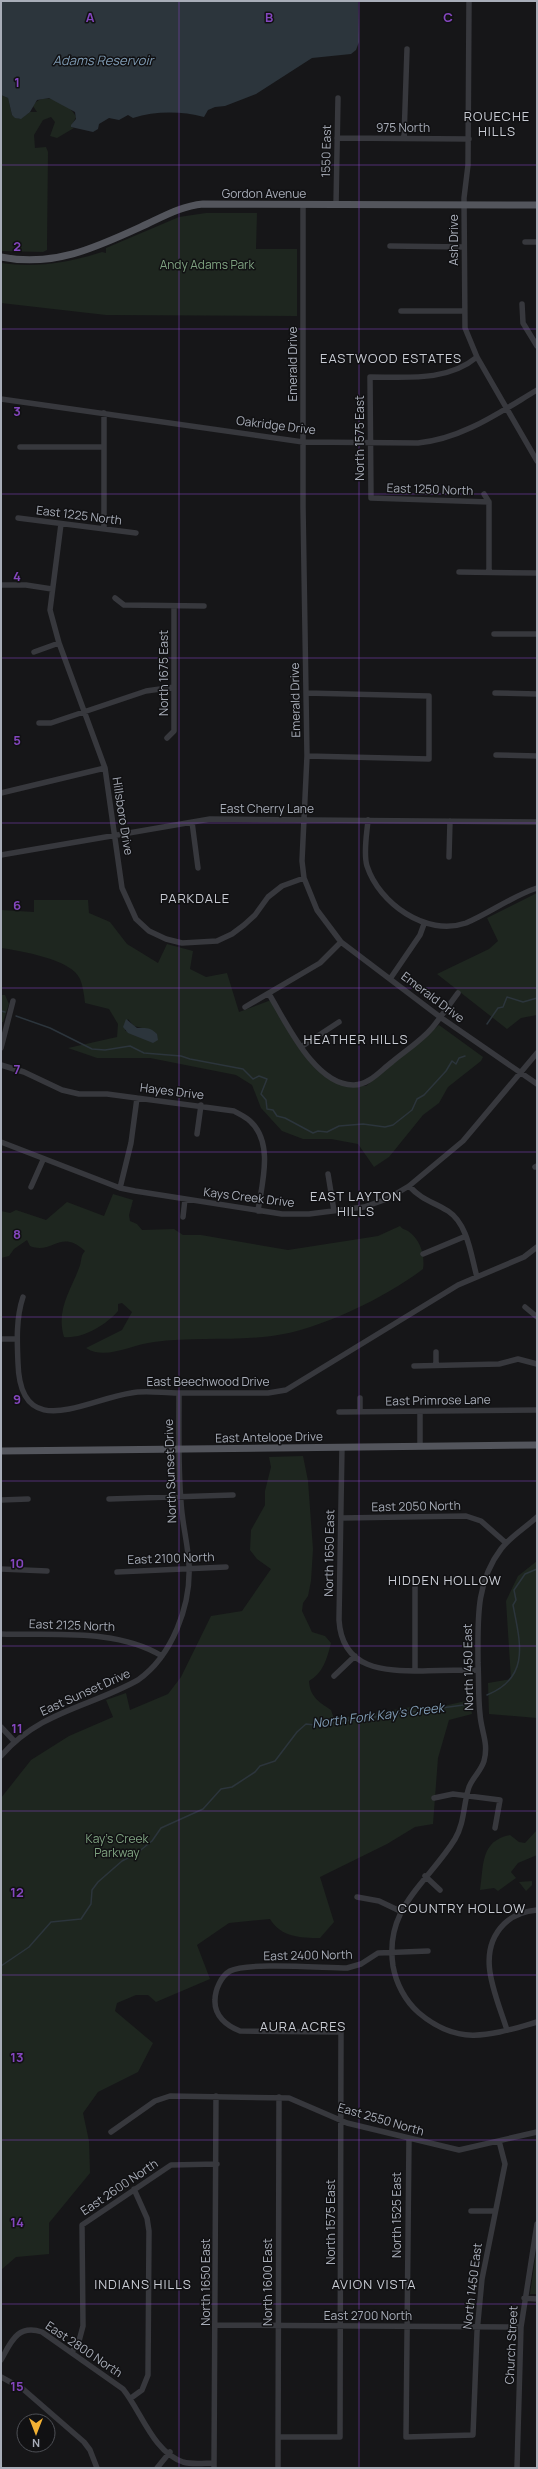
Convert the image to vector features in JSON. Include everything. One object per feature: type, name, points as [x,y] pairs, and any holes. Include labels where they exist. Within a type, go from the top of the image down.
[{"type":"main road","name":"Gordon Avenue","points":[[1,257],[50,258],[81,253],[171,212],[192,205],[537,205]]},
{"type":"main road","name":"East Antelope Drive","points":[[1,1451],[537,1445]]},
{"type":"street","name":"Ash Drive","points":[[469,1],[469,139],[464,205],[465,328],[477,357],[537,461]]},
{"type":"street","points":[[404,138],[407,49]]},
{"type":"street","name":"1550 East","points":[[336,205],[338,98]]},
{"type":"street","name":"975 North","points":[[337,138],[469,139]]},
{"type":"street","name":"Emerald Drive","points":[[303,204],[303,442],[307,756],[302,861],[304,878],[317,910],[342,942],[440,1017],[520,1074],[537,1084]]},
{"type":"street","points":[[525,242],[537,242]]},
{"type":"street","points":[[390,246],[464,247]]},
{"type":"street","points":[[522,304],[523,322],[537,346]]},
{"type":"street","points":[[401,311],[464,311]]},
{"type":"street","name":"North 1575 East","points":[[371,498],[370,377],[431,377],[447,373],[477,357]]},
{"type":"street","name":"Oakridge Drive","points":[[1,399],[303,442],[437,441],[454,436],[537,390]]},
{"type":"street","points":[[104,413],[104,529]]},
{"type":"street","points":[[20,447],[104,447]]},
{"type":"street","points":[[484,494],[489,502],[489,572]]},
{"type":"street","name":"East 1250 North","points":[[371,498],[489,502]]},
{"type":"street","name":"East 1225 North","points":[[18,518],[136,533]]},
{"type":"street","name":"Hillsboro Drive","points":[[61,524],[50,610],[59,643],[105,768],[116,835],[122,888],[136,919],[149,931],[166,939],[182,943],[202,943],[232,934],[255,915],[268,897],[282,886],[304,878]]},
{"type":"street","points":[[458,572],[537,573]]},
{"type":"street","points":[[1,585],[26,585],[52,589]]},
{"type":"street","points":[[115,598],[124,605],[204,606]]},
{"type":"street","name":"North 1675 East","points":[[167,738],[174,731],[174,606]]},
{"type":"street","points":[[494,634],[537,634]]},
{"type":"street","points":[[34,652],[59,643]]},
{"type":"street","points":[[39,723],[51,723],[146,691],[174,687]]},
{"type":"street","points":[[306,693],[429,696],[429,759],[307,756]]},
{"type":"street","points":[[495,693],[537,694]]},
{"type":"street","points":[[496,755],[537,756]]},
{"type":"street","points":[[1,793],[105,768]]},
{"type":"street","name":"East Cherry Lane","points":[[1,855],[192,822],[239,818],[537,822]]},
{"type":"street","points":[[368,820],[366,864],[372,879],[381,894],[424,924],[452,926],[466,923],[537,888]]},
{"type":"street","points":[[448,857],[450,821]]},
{"type":"street","points":[[192,822],[198,868]]},
{"type":"street","points":[[390,979],[420,935],[424,924]]},
{"type":"street","points":[[245,1007],[320,963],[342,942]]},
{"type":"street","points":[[269,994],[301,1047],[320,1070],[340,1082],[354,1085],[368,1082],[417,1042],[440,1017],[458,994]]},
{"type":"street","points":[[1,1048],[13,1001]]},
{"type":"street","points":[[301,1047],[339,1022]]},
{"type":"street","name":"Kays Creek Drive","points":[[1,1142],[43,1160],[120,1188],[258,1211],[309,1214],[364,1207],[388,1199],[410,1186],[463,1141],[537,1053]]},
{"type":"street","name":"Hayes Drive","points":[[1,1065],[24,1072],[62,1090],[79,1094],[108,1094],[201,1105],[234,1111],[251,1121],[260,1136],[264,1158],[258,1211]]},
{"type":"street","points":[[120,1188],[130,1142],[137,1098]]},
{"type":"street","points":[[197,1134],[201,1105]]},
{"type":"street","points":[[31,1187],[43,1160]]},
{"type":"street","points":[[328,1174],[334,1211]]},
{"type":"street","points":[[410,1186],[420,1197],[448,1211],[458,1220],[466,1236],[477,1277]]},
{"type":"street","points":[[183,1218],[185,1199]]},
{"type":"street","points":[[423,1254],[466,1236]]},
{"type":"street","name":"East Beechwood Drive","points":[[23,1297],[19,1308],[17,1339],[18,1377],[23,1393],[33,1406],[47,1411],[85,1407],[132,1392],[268,1393],[286,1390],[458,1285],[524,1257],[537,1247]]},
{"type":"street","points":[[525,1307],[537,1317]]},
{"type":"street","points":[[1,1339],[17,1339]]},
{"type":"street","points":[[436,1352],[436,1365]]},
{"type":"street","points":[[414,1366],[499,1364],[518,1359],[537,1364]]},
{"type":"street","name":"North Sunset Drive","points":[[179,1393],[180,1496],[189,1568],[186,1596]]},
{"type":"street","points":[[360,1398],[360,1412]]},
{"type":"street","name":"East Primrose Lane","points":[[339,1412],[537,1410]]},
{"type":"street","points":[[420,1412],[420,1446]]},
{"type":"street","name":"North 1650 East","points":[[342,1447],[339,1628],[347,1648],[354,1656]]},
{"type":"street","points":[[109,1499],[233,1495]]},
{"type":"street","points":[[1,1500],[28,1499]]},
{"type":"street","name":"East 2050 North","points":[[341,1518],[466,1516],[481,1521],[506,1543]]},
{"type":"street","name":"North 1450 East","points":[[537,1518],[506,1543],[494,1560],[481,1589],[478,1616],[479,1713],[486,1752],[482,1768],[472,1781],[467,1796],[460,1830],[400,1911],[394,1927],[391,1952],[394,1972],[403,1995],[424,2017],[442,2028],[465,2035],[480,2036],[537,2022]]},
{"type":"street","name":"East 2100 North","points":[[118,1572],[226,1567]]},
{"type":"street","points":[[1,1570],[47,1571]]},
{"type":"street","points":[[415,1586],[415,1671]]},
{"type":"street","name":"East Sunset Drive","points":[[1,1756],[15,1742],[47,1719],[138,1680],[149,1672],[162,1656],[179,1622],[186,1596]]},
{"type":"street","name":"East 2125 North","points":[[1,1634],[121,1638],[149,1648],[162,1656]]},
{"type":"street","points":[[334,1676],[354,1656],[374,1668],[392,1671],[478,1670]]},
{"type":"street","points":[[1,1727],[15,1742]]},
{"type":"street","points":[[434,1798],[447,1794],[500,1800],[496,1828]]},
{"type":"street","points":[[425,1876],[440,1890]]},
{"type":"street","points":[[357,1897],[379,1901],[400,1911]]},
{"type":"street","points":[[507,2030],[490,1973],[489,1952],[496,1932],[506,1923],[520,1914],[537,1910]]},
{"type":"street","name":"East 2400 North","points":[[342,2032],[240,2032],[227,2024],[217,2013],[215,2000],[218,1987],[226,1975],[242,1967],[347,1968],[360,1964],[378,1953],[428,1951]]},
{"type":"street","name":"North 1575 East","points":[[278,2437],[340,2437],[342,2032]]},
{"type":"street","name":"North 1650 East","points":[[214,2465],[217,2164],[216,2096]]},
{"type":"street","name":"East 2550 North","points":[[111,2132],[163,2098],[216,2096],[279,2097],[298,2101],[342,2121],[459,2150],[537,2132]]},
{"type":"street","name":"North 1600 East","points":[[278,2468],[279,2097]]},
{"type":"street","name":"North 1525 East","points":[[406,2437],[409,2138]]},
{"type":"street","name":"North 1450 East","points":[[406,2437],[473,2435],[477,2326],[482,2279],[495,2211],[503,2182],[505,2164],[499,2141]]},
{"type":"street","name":"East 2600 North","points":[[72,2352],[79,2341],[83,2326],[82,2225],[171,2165],[217,2164]]},
{"type":"street","points":[[131,2398],[142,2390],[148,2374],[149,2231],[147,2218],[134,2189]]},
{"type":"street","points":[[471,2211],[495,2211]]},
{"type":"street","name":"Church Street","points":[[517,2468],[521,2327],[524,2298],[537,2224]]},
{"type":"street","points":[[524,2298],[537,2299]]},
{"type":"street","name":"East 2700 North","points":[[215,2325],[521,2327]]},
{"type":"street","name":"East 2800 North","points":[[1,2360],[11,2342],[26,2329],[42,2332],[113,2380],[131,2398],[149,2431],[170,2452],[184,2462],[214,2465]]},
{"type":"street","points":[[1,2377],[23,2389],[84,2442],[90,2450],[97,2468]]},
{"type":"street","points":[[157,2468],[170,2452]]},
{"type":"green space","points":[[1,95],[8,98],[12,115],[19,119],[30,112],[37,112],[33,106],[37,101],[43,99],[56,100],[63,103],[73,112],[76,117],[71,127],[74,128],[57,138],[50,136],[55,122],[51,117],[43,120],[34,135],[35,148],[46,147],[48,152],[47,250],[43,252],[1,251]]},
{"type":"green space","name":"Andy Adams Park","points":[[206,213],[257,213],[256,249],[297,249],[297,316],[106,315],[1,303],[1,263],[27,265],[52,264],[102,252],[106,253],[106,248],[179,217]]},
{"type":"green space","points":[[537,893],[537,1015],[521,1018],[507,1029],[437,974],[489,949],[498,941],[487,918]]},
{"type":"green space","points":[[34,900],[88,900],[89,913],[110,922],[127,944],[158,963],[167,944],[193,951],[190,969],[206,977],[227,973],[239,1012],[271,1000],[303,1052],[343,1086],[366,1086],[439,1025],[483,1057],[481,1061],[448,1087],[439,1103],[423,1115],[389,1157],[374,1167],[358,1144],[331,1139],[303,1139],[282,1131],[261,1108],[252,1085],[236,1075],[150,1058],[97,1058],[68,1048],[117,1037],[118,1024],[109,1009],[85,1003],[80,979],[75,972],[67,966],[45,957],[1,948],[1,910],[34,912]],"holes":[[[128,1019],[134,1026],[142,1028],[125,1031]]]},
{"type":"green space","points":[[1,995],[5,995],[9,1004],[3,1022],[1,1022]]},
{"type":"green space","points":[[113,1194],[133,1200],[129,1215],[130,1221],[137,1224],[142,1230],[174,1229],[183,1235],[201,1235],[288,1250],[378,1236],[400,1226],[408,1231],[419,1244],[423,1254],[423,1269],[390,1291],[351,1311],[330,1320],[290,1333],[272,1336],[228,1339],[154,1342],[119,1351],[102,1353],[94,1352],[86,1348],[122,1330],[132,1312],[122,1303],[118,1304],[118,1311],[101,1326],[79,1336],[64,1337],[62,1318],[65,1301],[80,1266],[82,1255],[85,1251],[69,1242],[38,1248],[30,1246],[27,1240],[14,1249],[9,1256],[1,1258],[1,1211],[10,1213],[16,1210],[46,1220],[67,1202],[104,1216]]},
{"type":"green space","name":"Kay's Creek Parkway","points":[[303,1456],[308,1481],[313,1549],[311,1581],[308,1596],[303,1603],[302,1611],[312,1632],[325,1636],[331,1643],[326,1660],[321,1670],[309,1681],[313,1695],[319,1702],[331,1710],[334,1719],[418,1706],[426,1710],[470,1700],[472,1714],[449,1720],[438,1758],[433,1824],[415,1827],[387,1844],[320,1877],[334,1922],[320,1938],[298,1937],[285,1933],[274,1925],[270,1919],[229,1923],[197,1945],[210,1979],[156,2002],[148,1995],[136,1995],[117,2003],[115,2011],[153,2043],[138,2072],[98,2092],[83,2113],[89,2141],[90,2173],[49,2223],[49,2254],[16,2257],[1,2270],[1,1798],[31,1760],[69,1736],[113,1717],[106,1700],[126,1693],[130,1710],[168,1694],[181,1677],[211,1616],[242,1611],[271,1569],[257,1559],[250,1550],[251,1530],[265,1505],[265,1491],[271,1467],[269,1457]]},
{"type":"green space","points":[[537,1561],[537,1718],[489,1714],[488,1683],[511,1679],[506,1601],[518,1576]]},
{"type":"green space","points":[[537,1830],[537,1855],[518,1863],[511,1872],[516,1878],[498,1891],[494,1888],[480,1890],[483,1863],[488,1848],[500,1838],[510,1835],[519,1842],[525,1843]]},
{"type":"green space","points":[[532,1881],[532,1885],[526,1891],[519,1882]]},
{"type":"green space","points":[[537,2246],[537,2294],[530,2294]]},
{"type":"water","name":"Adams Reservoir","points":[[1,1],[358,1],[359,42],[356,50],[351,54],[312,58],[256,94],[225,106],[215,107],[208,110],[204,117],[177,113],[150,114],[133,118],[128,115],[119,120],[109,118],[99,124],[98,129],[93,132],[71,127],[76,119],[75,112],[49,98],[37,100],[30,112],[21,119],[15,118],[12,115],[8,98],[1,95]]},
{"type":"water","points":[[126,1019],[137,1028],[152,1030],[157,1034],[158,1040],[153,1043],[128,1033],[123,1027]]},
{"type":"waterway","points":[[487,1024],[498,1008],[503,1007],[507,997],[523,1002],[537,998]]},
{"type":"waterway","points":[[1,1011],[5,1012]]},
{"type":"waterway","points":[[16,1016],[50,1028],[92,1049],[105,1050],[130,1046],[144,1053],[181,1056],[243,1069],[253,1079],[259,1076],[267,1079],[261,1094],[266,1100],[267,1109],[273,1110],[277,1116],[285,1118],[313,1133],[318,1131],[327,1132],[339,1126],[363,1124],[385,1127],[393,1125],[412,1110],[417,1099],[424,1095],[446,1071],[452,1061],[456,1064],[459,1058],[465,1056]]},
{"type":"waterway","name":"North Fork Kay's Creek","points":[[487,1695],[511,1679],[516,1668],[519,1657],[519,1645],[513,1605],[516,1600],[514,1590],[525,1574],[537,1569]]},
{"type":"waterway","name":"North Fork Kay's Creek","points":[[1,1966],[29,1947],[51,1922],[81,1919],[91,1904],[92,1890],[98,1882],[122,1861],[137,1853],[152,1841],[161,1828],[203,1809],[221,1789],[232,1787],[255,1772],[260,1766],[275,1761],[297,1732],[306,1724],[315,1725],[471,1704]]},
{"type":"district","name":"ROUECHE HILLS","points":[[497,124]]},
{"type":"district","name":"EASTWOOD ESTATES","points":[[391,358]]},
{"type":"district","name":"PARKDALE","points":[[195,898]]},
{"type":"district","name":"HEATHER HILLS","points":[[356,1039]]},
{"type":"district","name":"EAST LAYTON HILLS","points":[[356,1204]]},
{"type":"district","name":"HIDDEN HOLLOW","points":[[445,1580]]},
{"type":"district","name":"COUNTRY HOLLOW","points":[[462,1908]]},
{"type":"district","name":"AURA ACRES","points":[[303,2026]]},
{"type":"district","name":"INDIANS HILLS","points":[[143,2284]]},
{"type":"district","name":"AVION VISTA","points":[[374,2284]]}]
